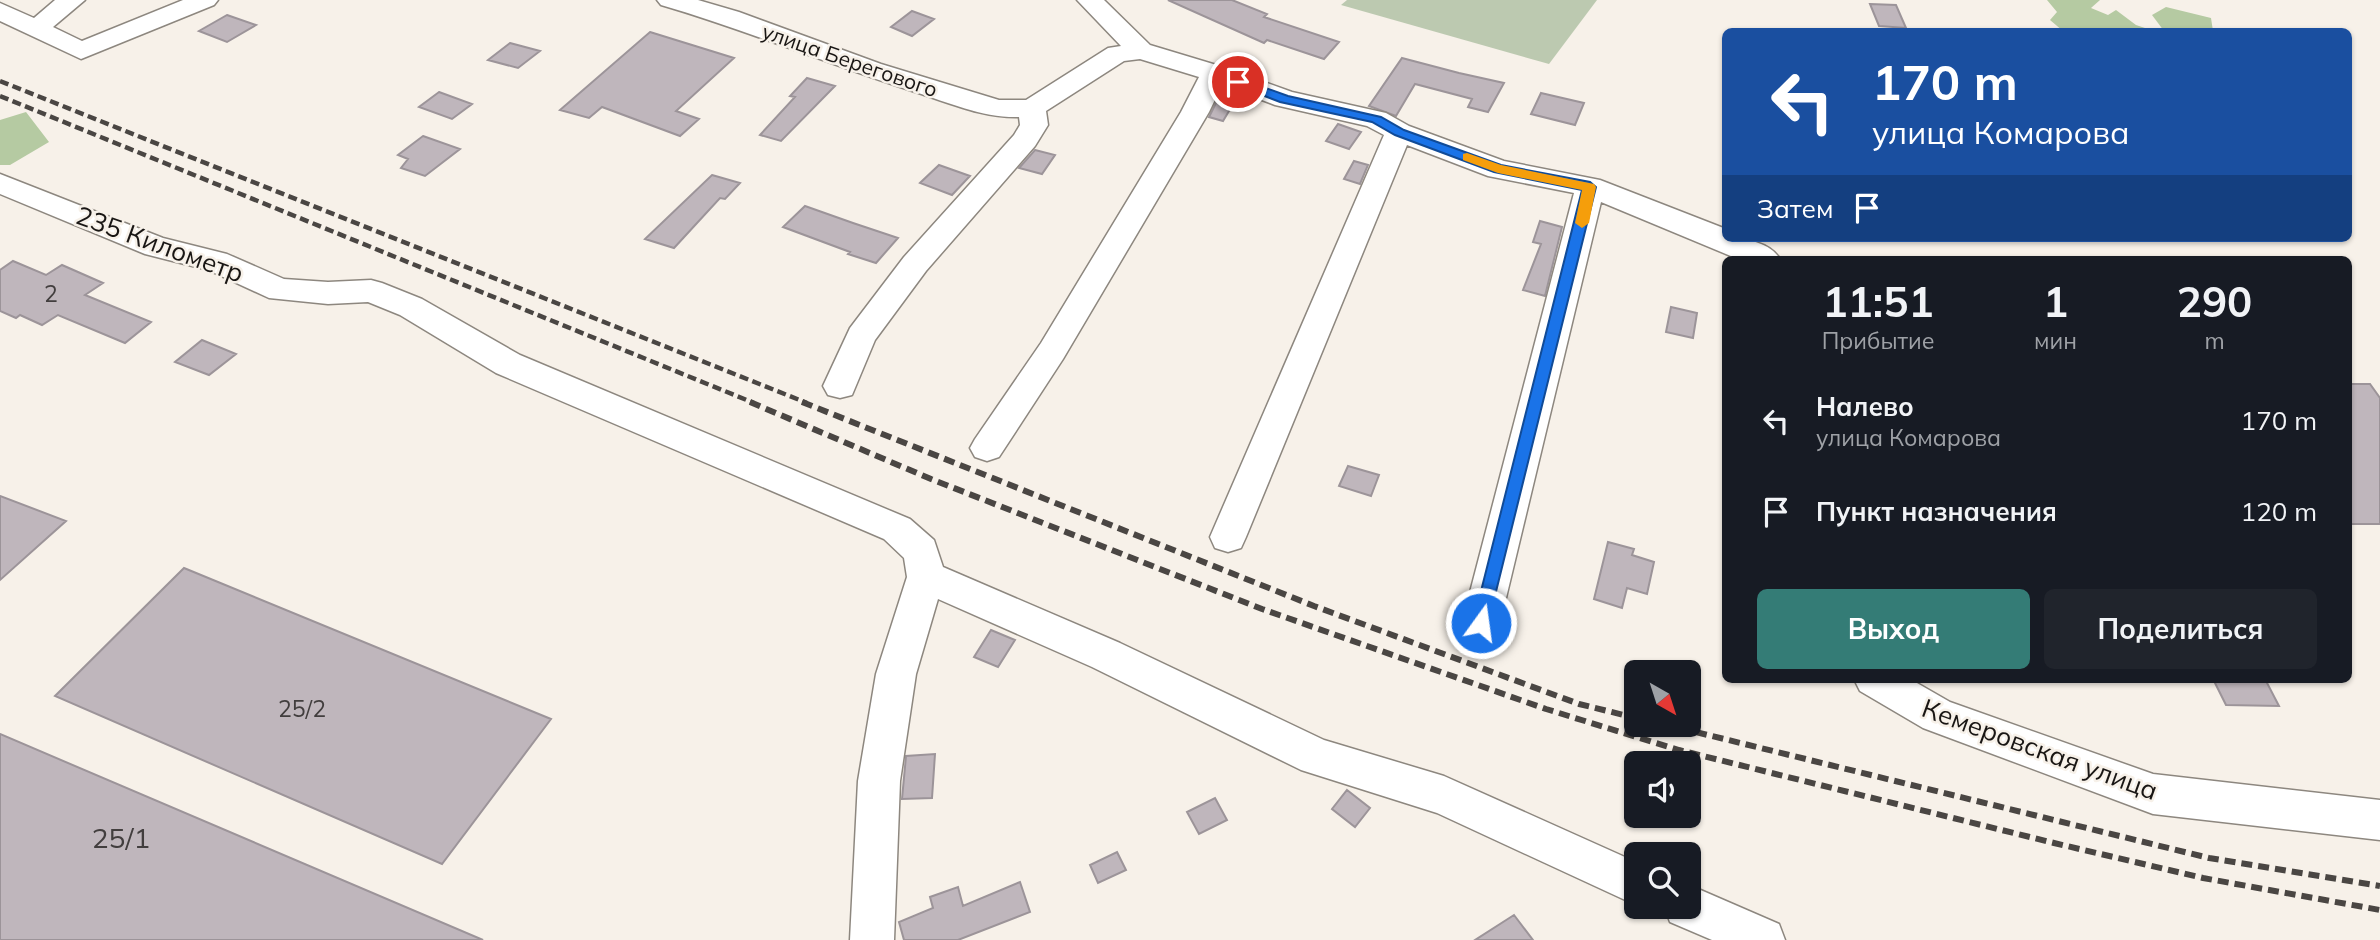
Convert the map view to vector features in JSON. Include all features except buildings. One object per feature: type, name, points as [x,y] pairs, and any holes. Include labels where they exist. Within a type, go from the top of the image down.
[{"type":"street","points":[[38,28],[55,11],[72,0]]},
{"type":"street","points":[[0,11],[81,51],[205,0]]},
{"type":"street","name":"улица Берегового","points":[[670,0],[730,17],[872,70],[998,109],[1032,108]]},
{"type":"street","points":[[1090,0],[1141,51]]},
{"type":"street","points":[[840,386],[861,336],[915,264],[1025,140],[1034,125],[1032,108],[1117,54],[1141,51],[1214,73],[1285,99],[1376,119],[1399,132],[1498,169],[1590,187],[1722,240]]},
{"type":"street","points":[[987,448],[1052,351],[1195,112],[1214,73]]},
{"type":"street","points":[[1228,537],[1289,399],[1345,256],[1399,132]]},
{"type":"street","name":"235 Километр","points":[[0,183],[156,247],[216,261],[280,290],[328,293],[371,291],[411,307],[508,365],[897,528],[921,551],[926,577]]},
{"type":"street","points":[[1481,623],[1590,187]]},
{"type":"street","points":[[1727,242],[1758,256]]},
{"type":"street","points":[[872,940],[880,781],[896,674],[926,577],[1106,655],[1316,757],[1444,796],[1624,878]]},
{"type":"street","name":"Кемеровская улица","points":[[1881,683],[1937,715],[2153,794],[2380,820]]},
{"type":"street","points":[[1701,913],[1762,940]]},
{"type":"green space","points":[[1347,0],[1597,0],[1549,64],[1341,5]]},
{"type":"green space","points":[[2047,0],[2100,0],[2091,8],[2108,15],[2116,10],[2136,25],[2145,28],[2059,28],[2050,20],[2057,12]]},
{"type":"green space","points":[[2166,7],[2211,18],[2213,28],[2162,28],[2152,15]]},
{"type":"green space","points":[[26,112],[49,142],[10,165],[0,165],[0,120]]},
{"type":"railway","points":[[0,81],[807,403]]},
{"type":"railway","points":[[0,96],[754,403]]},
{"type":"railway","points":[[750,402],[931,479],[1262,609],[1546,709],[1679,750],[2054,843],[2203,878],[2380,910]]},
{"type":"railway","points":[[802,402],[1314,606],[1579,704],[1624,715]]},
{"type":"railway","points":[[1701,733],[2209,858],[2380,886]]},
{"type":"slow traffic","points":[[1467,157],[1498,169],[1590,187],[1582,223]]},
{"type":"route","points":[[1238,82],[1285,99],[1376,119],[1399,132],[1498,169],[1590,187],[1481,623]]}]
